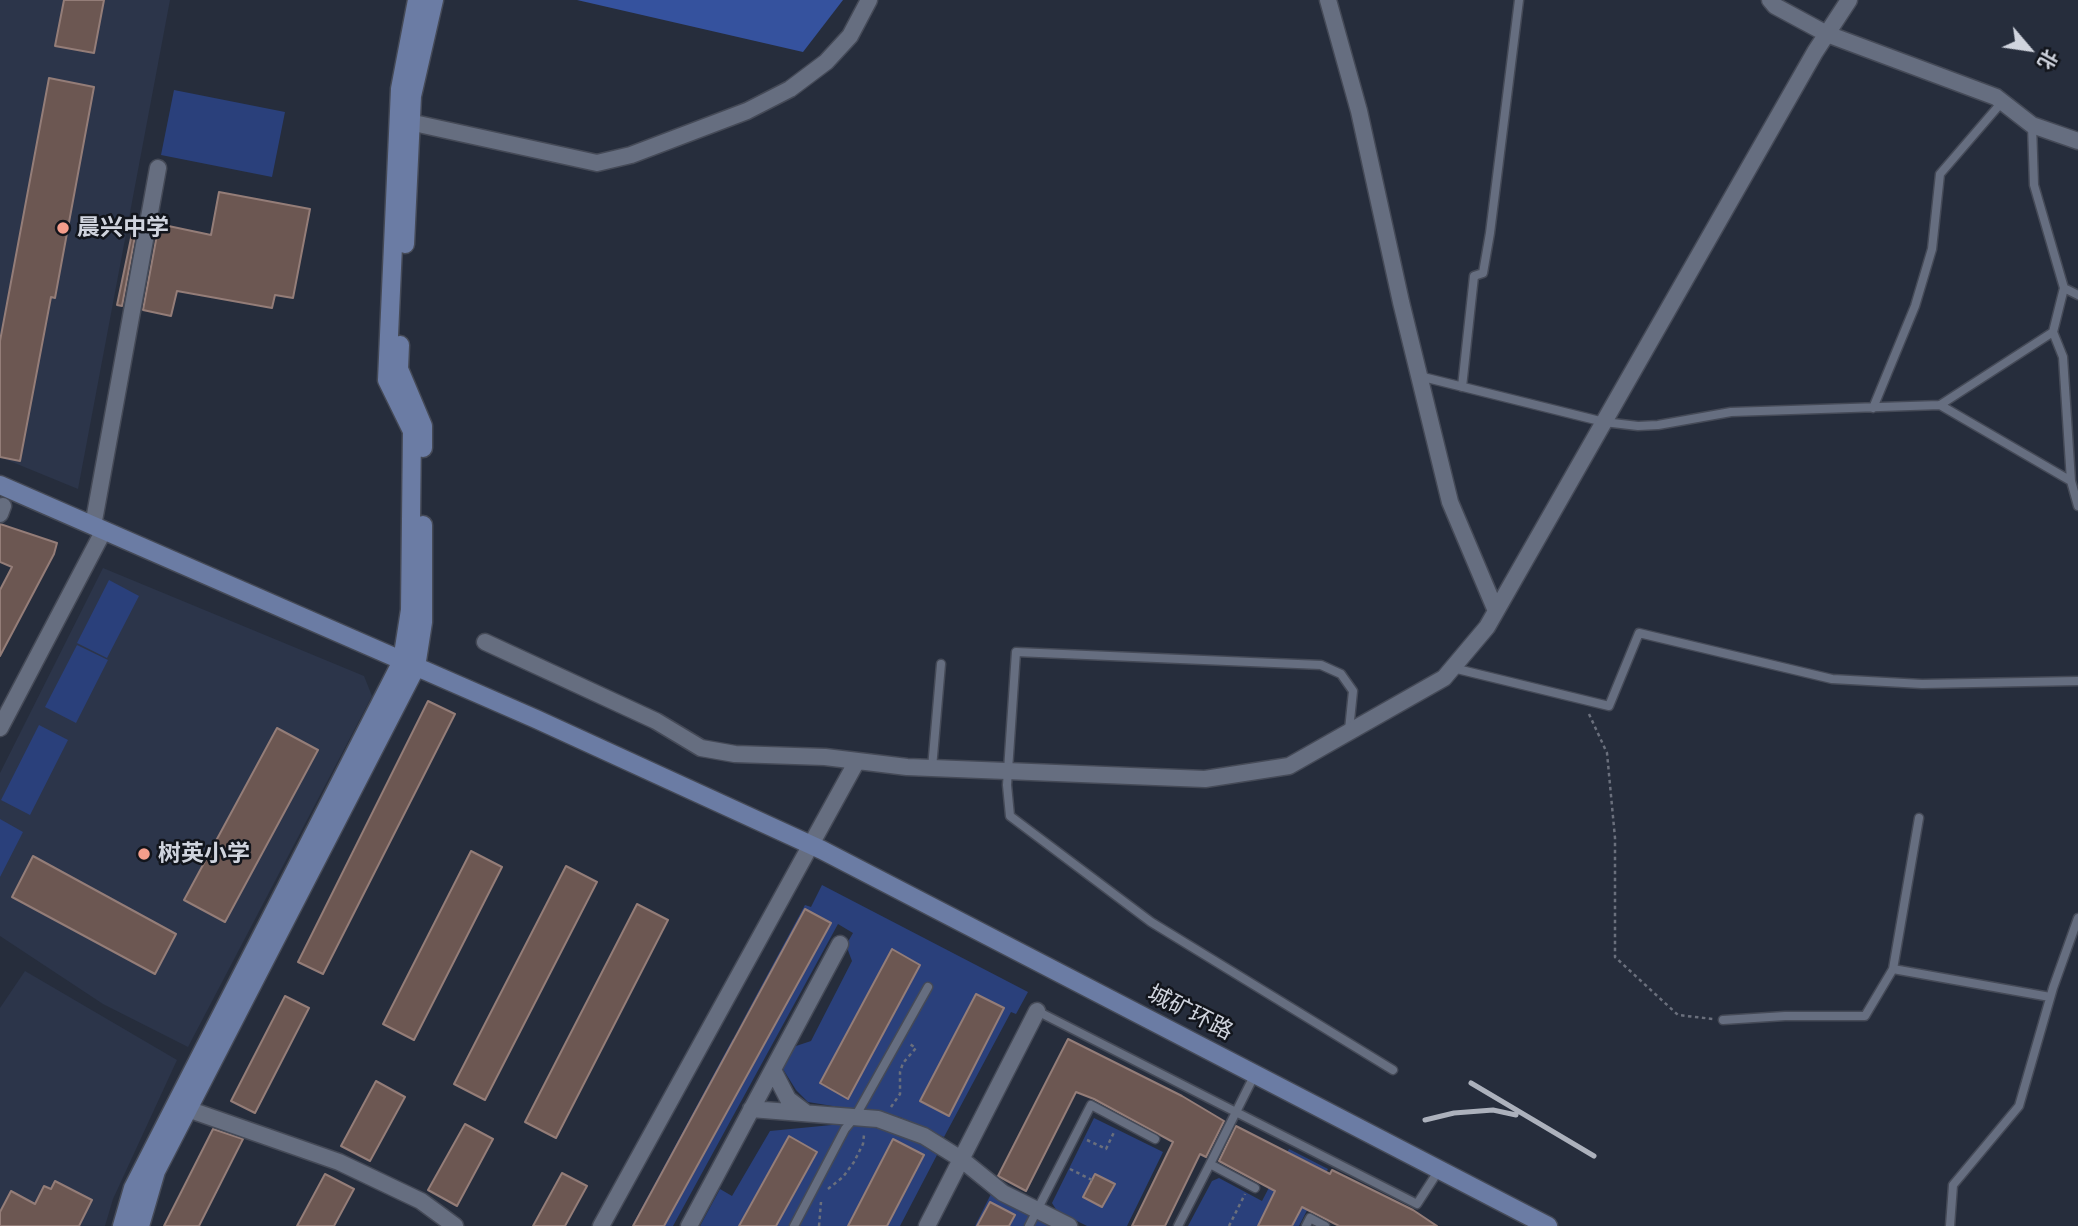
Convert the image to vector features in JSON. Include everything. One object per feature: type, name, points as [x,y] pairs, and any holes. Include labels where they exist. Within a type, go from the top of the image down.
[{"type":"street","points":[[405,121],[400,89],[416,0]]},
{"type":"street","points":[[129,1225],[133,1188],[182,1107],[409,664],[412,431],[387,380],[405,121],[434,0]]},
{"type":"street","points":[[405,121],[597,163],[631,155],[747,111],[790,89],[826,62],[850,36],[869,0]]},
{"type":"street","points":[[1328,0],[1359,111],[1450,502],[1496,611]]},
{"type":"street","points":[[1770,0],[1775,6],[1827,34],[1996,97],[2032,125],[2078,141]]},
{"type":"street","points":[[485,642],[656,721],[701,748],[735,754],[825,757],[932,768],[1205,779],[1289,766],[1444,678],[1487,627],[1849,0]]},
{"type":"street","points":[[2,719],[99,528],[158,168]]},
{"type":"street","name":"城矿环路","points":[[0,485],[536,719],[822,850],[1440,1170],[1519,1220],[1548,1226]]},
{"type":"street","points":[[601,1226],[857,761]]},
{"type":"street","points":[[689,1226],[840,944]]},
{"type":"street","points":[[927,1226],[1037,1011]]},
{"type":"street","points":[[773,1070],[788,1099],[805,1112]]},
{"type":"street","points":[[182,1107],[339,1162],[421,1201],[455,1226]]},
{"type":"street","points":[[751,1110],[866,1118],[924,1136],[961,1159],[1003,1193],[1069,1226]]},
{"type":"lane","points":[[1462,387],[1474,276],[1483,273],[1490,233],[1519,0]]},
{"type":"lane","points":[[1873,408],[1915,306],[1932,249],[1940,174],[2002,102]]},
{"type":"lane","points":[[2032,125],[2034,185],[2064,288],[2053,332],[2063,357],[2071,481],[2078,506]]},
{"type":"lane","points":[[2064,288],[2078,295]]},
{"type":"lane","points":[[1419,376],[1604,422],[1658,425],[1731,412],[1940,405],[2053,332]]},
{"type":"lane","points":[[1940,405],[2071,481]]},
{"type":"lane","points":[[1453,668],[1609,706],[1639,633],[1832,679],[1922,684],[2078,681]]},
{"type":"lane","points":[[1349,732],[1353,691],[1341,674],[1321,665],[1016,652],[1008,771],[1010,816],[1151,922],[1393,1070]]},
{"type":"lane","points":[[932,768],[941,664]]},
{"type":"lane","points":[[1723,1020],[1785,1016],[1866,1016],[1893,969],[1919,818]]},
{"type":"lane","points":[[1950,1226],[1953,1185],[2019,1106],[2050,997],[2078,918]]},
{"type":"lane","points":[[1893,969],[2050,997]]},
{"type":"lane","points":[[794,1226],[845,1129],[866,1118],[899,1038],[928,987]]},
{"type":"lane","points":[[1037,1011],[1418,1204],[1440,1170]]},
{"type":"lane","points":[[1178,1226],[1255,1074]]},
{"type":"lane","points":[[1029,1226],[1091,1105],[1155,1139]]},
{"type":"lane","points":[[1210,1164],[1253,1187]]},
{"type":"lane","points":[[1306,1226],[1310,1218],[1325,1226]]},
{"type":"path","points":[[1583,700],[1607,753],[1615,838],[1615,957],[1678,1015],[1723,1020]]},
{"type":"path","points":[[821,1191],[844,1177],[854,1162],[863,1144],[866,1118],[890,1108],[900,1094],[900,1072],[916,1048],[899,1038]]},
{"type":"path","points":[[1076,1134],[1106,1149],[1120,1121]]},
{"type":"path","points":[[1061,1165],[1092,1180]]},
{"type":"path","points":[[1229,1226],[1253,1187]]},
{"type":"shaded area","name":"晨兴中学","points":[[0,0],[170,0],[78,489],[0,457]]},
{"type":"shaded area","points":[[577,0],[843,0],[803,52]]},
{"type":"shaded area","points":[[174,90],[285,112],[272,177],[161,155]]},
{"type":"shaded area","name":"树英小学","points":[[103,568],[364,676],[372,696],[188,1047],[103,1004],[0,936],[0,773]]},
{"type":"shaded area","points":[[109,580],[139,596],[107,658],[77,643]]},
{"type":"shaded area","points":[[77,645],[108,660],[76,723],[45,707]]},
{"type":"shaded area","points":[[39,725],[68,740],[30,815],[1,800]]},
{"type":"shaded area","points":[[0,819],[23,832],[0,877]]},
{"type":"shaded area","points":[[822,885],[1028,992],[1016,1014],[1011,1012],[944,1137],[900,1117],[808,1102],[796,1090],[783,1069],[793,1047],[811,1041],[852,961],[846,945],[853,933],[838,924],[673,1226],[658,1226],[639,1216],[632,1226],[805,905],[811,907]],"holes":[[[805,909],[830,923],[757,1053],[733,1039]],[[722,1061],[746,1075],[672,1211],[648,1197]]]},
{"type":"shaded area","points":[[25,971],[177,1060],[113,1199],[105,1226],[0,1226],[0,1008]]},
{"type":"shaded area","points":[[1094,1118],[1163,1152],[1127,1226],[1087,1226],[1057,1211],[1052,1203]]},
{"type":"shaded area","points":[[842,1124],[873,1127],[910,1138],[938,1153],[900,1226],[887,1226],[893,1139],[848,1226],[776,1226],[817,1152],[789,1136],[739,1226],[700,1226],[720,1189],[732,1196],[770,1131]]},
{"type":"shaded area","points":[[1289,1149],[1328,1169],[1299,1226],[1292,1226],[1320,1169],[1294,1155],[1258,1226],[1188,1226],[1212,1181],[1219,1178],[1262,1201]]},
{"type":"shaded area","points":[[991,1194],[1050,1226],[1009,1226],[1015,1215],[990,1202],[975,1226]]},
{"type":"building","points":[[64,0],[104,0],[94,53],[55,46]]},
{"type":"building","points":[[49,78],[94,87],[55,298],[51,297],[20,461],[0,457],[0,341]]},
{"type":"building","points":[[219,192],[310,209],[293,298],[275,295],[272,308],[177,291],[171,316],[143,310],[159,224],[211,235]]},
{"type":"building","points":[[135,219],[138,220],[122,306],[117,305]]},
{"type":"building","points":[[0,524],[57,543],[54,554],[0,656],[0,590],[12,567],[0,562]]},
{"type":"building","points":[[428,701],[455,714],[323,974],[298,962]]},
{"type":"building","points":[[277,728],[318,750],[225,922],[184,900]]},
{"type":"building","points":[[471,851],[502,867],[414,1040],[383,1024]]},
{"type":"building","points":[[33,856],[176,934],[155,974],[12,897]]},
{"type":"building","points":[[566,866],[597,882],[485,1100],[454,1084]]},
{"type":"building","points":[[637,904],[668,920],[556,1138],[525,1122]]},
{"type":"building","points":[[805,909],[831,923],[664,1226],[633,1226]]},
{"type":"building","points":[[892,949],[920,965],[848,1099],[820,1083]]},
{"type":"building","points":[[976,994],[1004,1008],[949,1116],[920,1101]]},
{"type":"building","points":[[285,996],[309,1008],[255,1113],[231,1101]]},
{"type":"building","points":[[1068,1039],[1182,1096],[1224,1121],[1206,1157],[1200,1154],[1165,1226],[1132,1226],[1173,1142],[1076,1092],[1026,1191],[998,1176]]},
{"type":"building","points":[[376,1081],[405,1097],[370,1161],[341,1146]]},
{"type":"building","points":[[465,1124],[493,1139],[457,1206],[428,1190]]},
{"type":"building","points":[[1236,1126],[1330,1174],[1332,1170],[1413,1210],[1437,1226],[1339,1226],[1302,1207],[1292,1226],[1258,1226],[1275,1191],[1219,1161]]},
{"type":"building","points":[[213,1129],[243,1139],[199,1226],[164,1226]]},
{"type":"building","points":[[789,1136],[817,1152],[776,1226],[739,1226]]},
{"type":"building","points":[[893,1139],[924,1155],[887,1226],[848,1226]]},
{"type":"building","points":[[562,1173],[587,1186],[565,1226],[533,1226]]},
{"type":"building","points":[[325,1174],[354,1189],[334,1226],[297,1226]]},
{"type":"building","points":[[1095,1174],[1115,1184],[1102,1207],[1083,1197]]},
{"type":"building","points":[[55,1181],[92,1200],[79,1226],[0,1226],[0,1212],[11,1191],[35,1204],[44,1186],[51,1189]]},
{"type":"building","points":[[990,1202],[1015,1215],[1009,1226],[977,1226]]},
{"type":"railway","points":[[1471,1083],[1594,1156]]},
{"type":"railway","points":[[1425,1120],[1454,1113],[1493,1110],[1516,1115]]},
{"type":"place","name":"晨兴中学","points":[[63,228]]},
{"type":"place","name":"树英小学","points":[[144,854]]}]
